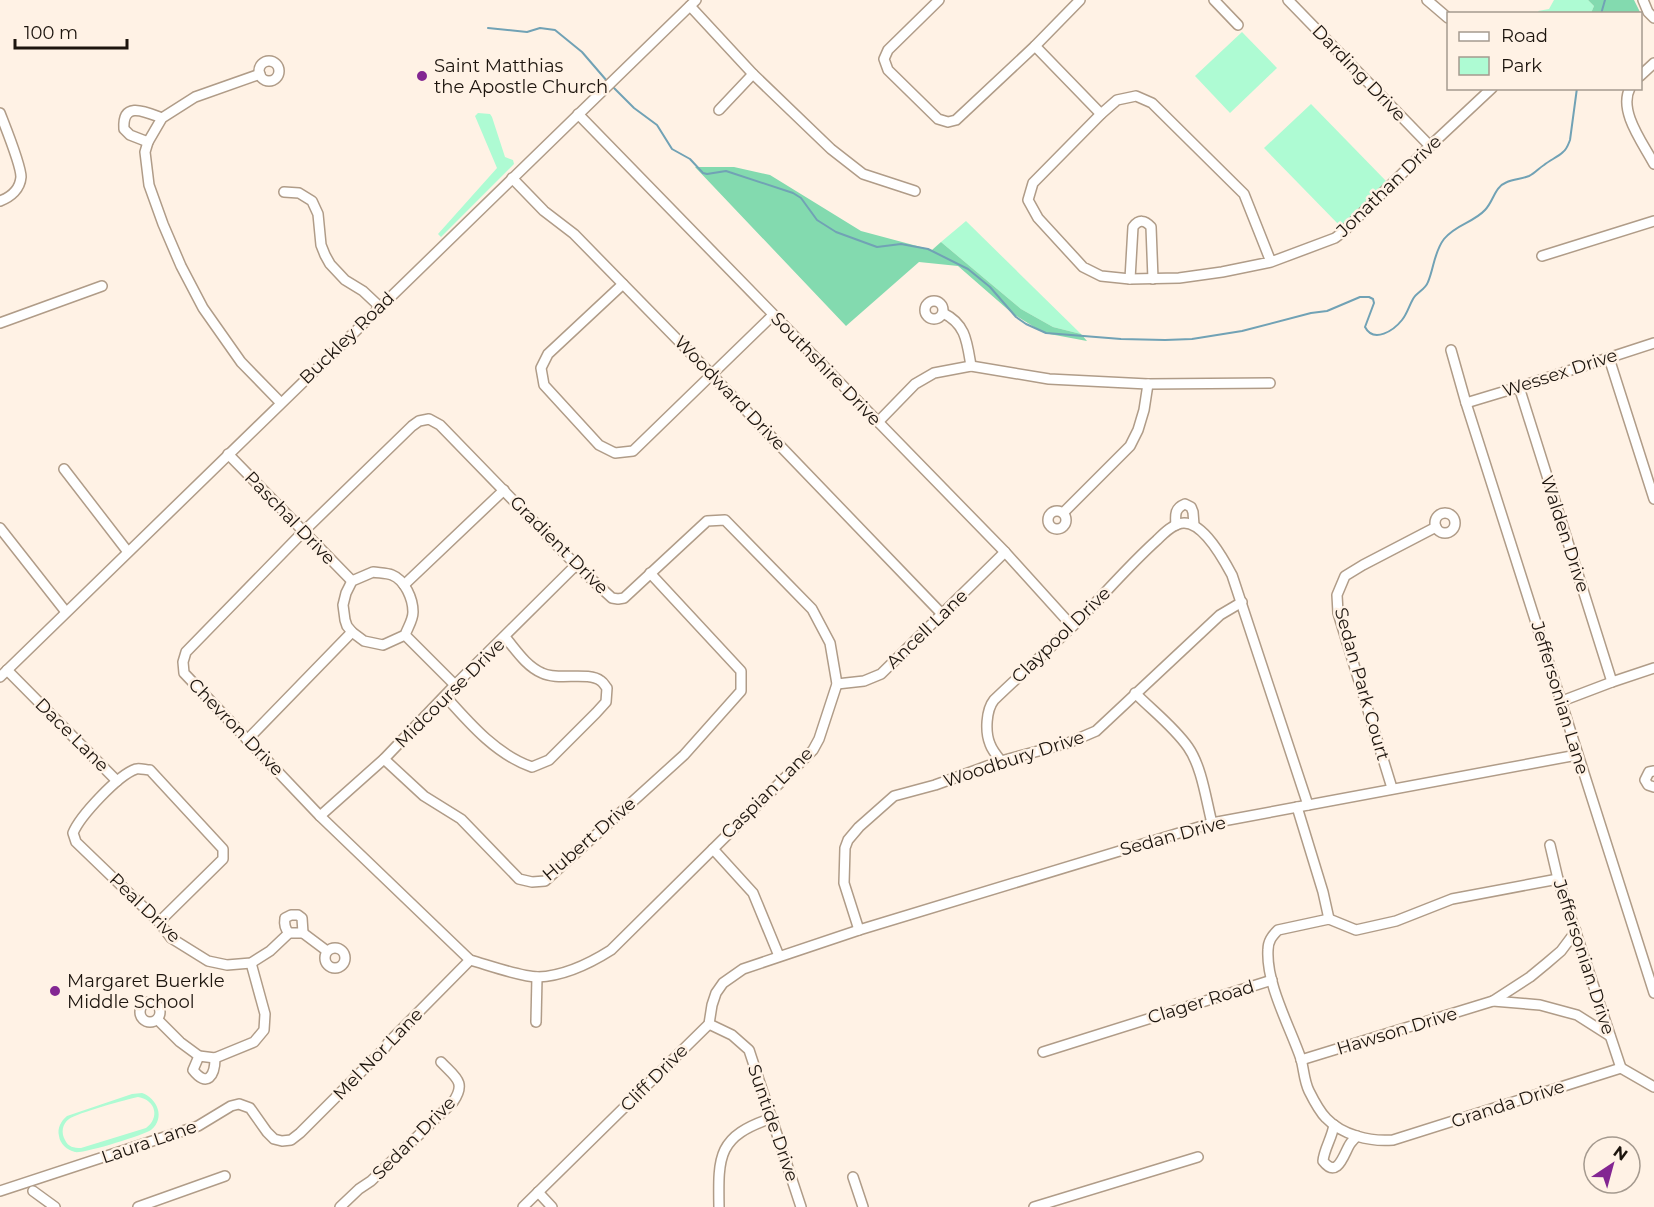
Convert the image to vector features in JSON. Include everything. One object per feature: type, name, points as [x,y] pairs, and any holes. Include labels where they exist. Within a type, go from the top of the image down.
[{"type":"street","points":[[939,0],[888,50],[884,59],[888,70],[938,119],[948,122],[956,120],[1080,0]]},
{"type":"street","points":[[1214,0],[1238,25]]},
{"type":"street","name":"Darding Drive","points":[[1288,0],[1430,146]]},
{"type":"street","points":[[1427,0],[1447,16]]},
{"type":"street","points":[[1643,0],[1648,12],[1654,18]]},
{"type":"street","points":[[693,3],[753,74],[831,150],[863,174],[915,191]]},
{"type":"street","name":"Buckley Road","points":[[0,677],[280,402],[693,3]]},
{"type":"street","points":[[1035,46],[1101,114],[1117,100],[1136,96],[1152,103],[1244,195],[1271,261]]},
{"type":"street","points":[[1642,75],[1654,63]]},
{"type":"street","points":[[260,74],[195,97],[162,118],[145,152],[149,184],[163,224],[181,266],[203,308],[241,362],[280,402]]},
{"type":"street","points":[[719,110],[753,74]]},
{"type":"street","name":"Jonathan Drive","points":[[1101,114],[1033,183],[1029,200],[1038,218],[1083,267],[1101,276],[1130,279],[1179,278],[1211,274],[1271,261],[1335,238],[1490,90]]},
{"type":"street","points":[[1629,90],[1626,100],[1629,117],[1654,164]]},
{"type":"street","points":[[148,142],[130,135],[124,129],[126,115],[130,111],[140,109],[162,118]]},
{"type":"street","points":[[0,113],[21,174],[17,189],[8,198],[0,201]]},
{"type":"street","name":"Southshire Drive","points":[[578,114],[1005,552],[1072,626]]},
{"type":"street","name":"Woodward Drive","points":[[512,178],[544,211],[574,234],[942,614]]},
{"type":"street","points":[[284,192],[299,194],[312,201],[318,214],[321,245],[330,264],[345,280],[363,291],[380,307]]},
{"type":"street","points":[[1130,279],[1133,227],[1142,221],[1152,227],[1153,279]]},
{"type":"street","points":[[1542,256],[1654,221]]},
{"type":"street","points":[[623,284],[548,354],[542,368],[544,385],[599,445],[615,453],[633,451],[772,315]]},
{"type":"street","points":[[0,323],[102,286]]},
{"type":"street","points":[[943,313],[952,317],[959,324],[968,343],[971,366]]},
{"type":"street","name":"Wessex Drive","points":[[1466,403],[1654,343]]},
{"type":"street","points":[[1451,350],[1466,403]]},
{"type":"street","points":[[1609,358],[1654,499]]},
{"type":"street","points":[[878,422],[915,384],[934,374],[971,366],[1049,379],[1148,384],[1270,383]]},
{"type":"street","points":[[1063,513],[1130,446],[1144,410],[1148,384]]},
{"type":"street","name":"Walden Drive","points":[[1519,387],[1612,682]]},
{"type":"street","name":"Jeffersonian Lane","points":[[1466,403],[1654,993]]},
{"type":"street","name":"Gradient Drive","points":[[429,418],[440,425],[576,565],[612,598],[624,598],[707,521],[725,520]]},
{"type":"street","name":"Chevron Drive","points":[[429,418],[412,426],[303,532],[186,652],[183,663],[184,673],[320,816],[471,960],[501,970],[537,977]]},
{"type":"street","name":"Paschal Drive","points":[[228,454],[352,581]]},
{"type":"street","points":[[64,469],[128,552]]},
{"type":"street","points":[[404,585],[504,490]]},
{"type":"street","name":"Claypool Drive","points":[[1001,762],[989,742],[987,714],[989,706],[1157,540],[1176,525],[1176,512],[1180,506],[1185,504],[1191,507],[1194,525],[1223,558],[1242,602],[1308,805]]},
{"type":"street","name":"Caspian Lane","points":[[537,977],[572,971],[611,950],[813,750],[819,739],[837,684],[830,643],[813,609],[725,520]]},
{"type":"street","points":[[1176,525],[1184,523],[1194,525]]},
{"type":"street","name":"Sedan Park Court","points":[[1392,788],[1338,613],[1337,595],[1345,576],[1436,527]]},
{"type":"street","points":[[0,528],[66,612]]},
{"type":"street","name":"Ancell Lane","points":[[837,684],[864,681],[881,674],[1005,552]]},
{"type":"street","name":"Midcourse Drive","points":[[320,816],[384,759],[576,565]]},
{"type":"street","points":[[373,572],[393,575],[404,585],[411,599],[413,612],[405,635],[382,645],[364,641],[352,632],[345,620],[343,605],[352,581],[373,572]]},
{"type":"street","name":"Hubert Drive","points":[[384,759],[424,796],[461,819],[519,879],[532,882],[545,881],[684,755],[741,691],[741,671],[650,573]]},
{"type":"street","name":"Woodbury Drive","points":[[859,930],[844,883],[845,848],[854,833],[894,796],[1068,743],[1096,731],[1220,615],[1242,602]]},
{"type":"street","points":[[247,740],[352,632]]},
{"type":"street","points":[[405,635],[455,686]]},
{"type":"street","points":[[446,697],[474,728],[517,762],[532,767],[549,760],[606,702],[608,688],[601,680],[583,676],[549,676],[540,673],[531,667],[505,637]]},
{"type":"street","points":[[1562,701],[1654,668]]},
{"type":"street","name":"Dace Lane","points":[[7,669],[117,781],[137,769],[150,770],[224,849],[223,859],[159,922]]},
{"type":"street","points":[[1135,693],[1189,749],[1197,767],[1212,823]]},
{"type":"street","name":"Sedan Drive","points":[[778,956],[1212,823],[1577,754]]},
{"type":"street","points":[[1654,771],[1649,772],[1645,780],[1653,787],[1654,798]]},
{"type":"street","name":"Peal Drive","points":[[117,781],[77,824],[73,833],[76,842],[159,922],[171,938],[208,961],[227,965],[251,963]]},
{"type":"street","points":[[1297,807],[1329,919],[1356,930],[1396,921],[1452,899],[1558,879]]},
{"type":"street","name":"Jeffersonian Drive","points":[[1550,845],[1558,879],[1621,1068]]},
{"type":"street","points":[[709,1024],[714,999],[723,983],[743,969],[778,956],[753,893],[713,849]]},
{"type":"street","points":[[289,933],[284,923],[285,918],[291,915],[302,918],[303,933]]},
{"type":"street","name":"Clager Road","points":[[1043,1052],[1272,980],[1268,947],[1278,930],[1329,919]]},
{"type":"street","name":"Hawson Drive","points":[[1301,1060],[1492,1001],[1530,977],[1547,963],[1561,951],[1576,931]]},
{"type":"street","points":[[158,1020],[180,1042],[199,1056],[215,1058],[254,1042],[264,1030],[265,1014],[251,963],[270,951],[289,933],[303,933],[327,951]]},
{"type":"street","name":"Mel Nor Lane","points":[[282,1141],[291,1140],[300,1133],[471,960]]},
{"type":"street","points":[[536,1022],[537,977]]},
{"type":"street","name":"Granda Drive","points":[[1272,980],[1301,1060],[1308,1089],[1323,1116],[1334,1125],[1357,1136],[1376,1140],[1393,1140],[1621,1068]]},
{"type":"street","name":"Hawson Drive","points":[[1492,1001],[1540,1005],[1577,1015],[1610,1036]]},
{"type":"street","name":"Suntide Drive","points":[[709,1024],[732,1035],[748,1050],[801,1207]]},
{"type":"street","name":"Cliff Drive","points":[[523,1207],[709,1024]]},
{"type":"street","points":[[199,1056],[193,1070],[203,1079],[214,1073],[215,1058]]},
{"type":"street","name":"Sedan Drive","points":[[340,1207],[371,1181],[445,1110],[458,1094],[460,1088],[458,1080],[441,1062]]},
{"type":"street","points":[[1621,1068],[1654,1088]]},
{"type":"street","name":"Laura Lane","points":[[0,1191],[198,1126],[231,1106],[239,1104],[250,1108],[267,1132],[282,1141]]},
{"type":"street","points":[[719,1207],[720,1158],[735,1135],[751,1125],[772,1118]]},
{"type":"street","points":[[1334,1125],[1332,1137],[1323,1156],[1326,1165],[1332,1167],[1340,1163],[1357,1136]]},
{"type":"street","points":[[1034,1207],[1198,1157]]},
{"type":"street","points":[[138,1207],[225,1176]]},
{"type":"street","points":[[853,1177],[863,1207]]},
{"type":"street","points":[[33,1191],[55,1207]]},
{"type":"street","points":[[538,1192],[552,1207]]},
{"type":"green space","points":[[1554,0],[1588,0],[1594,6],[1591,12],[1538,11],[1549,9]]},
{"type":"green space","points":[[1588,0],[1634,0],[1640,12],[1591,12],[1594,6]]},
{"type":"green space","points":[[1242,32],[1277,68],[1230,113],[1195,76]]},
{"type":"green space","points":[[1311,104],[1387,182],[1341,227],[1264,148]]},
{"type":"green space","points":[[478,113],[490,114],[505,157],[513,160],[514,164],[441,237],[438,234],[497,168],[475,116]]},
{"type":"green space","points":[[695,167],[734,167],[770,175],[861,231],[932,250],[941,242],[1021,309],[1053,327],[1081,334],[1087,341],[1044,333],[1013,314],[958,266],[919,262],[846,326]]},
{"type":"green space","points":[[966,221],[1081,334],[1053,327],[1021,309],[941,242]]},
{"type":"green space","points":[[142,1093],[152,1099],[158,1109],[158,1120],[151,1130],[113,1144],[80,1152],[72,1151],[62,1144],[59,1130],[61,1122],[67,1116],[132,1094]],"holes":[[[138,1097],[152,1105],[154,1110],[153,1119],[146,1128],[81,1148],[72,1147],[66,1142],[63,1129],[65,1123],[74,1116],[124,1100]]]},
{"type":"waterway","points":[[1602,12],[1605,0]]},
{"type":"waterway","points":[[488,28],[527,32],[540,28],[555,30],[582,52],[607,81]]},
{"type":"waterway","points":[[611,85],[634,108],[657,125],[672,149],[690,159],[703,173],[726,171],[793,193],[801,198],[817,220],[836,232],[877,247],[901,244],[928,249],[968,269],[990,287],[1016,317],[1026,324],[1046,333],[1165,340],[1192,339],[1242,331],[1327,311],[1360,297],[1373,299],[1374,303],[1365,327],[1369,332],[1379,335],[1394,328],[1402,320],[1415,297],[1427,285],[1438,249],[1444,239],[1480,214],[1503,184],[1529,176],[1566,150],[1570,140],[1577,90]]},
{"type":"place","name":"Saint Matthias the Apostle Church","points":[[422,76]]},
{"type":"place","name":"Margaret Buerkle Middle School","points":[[55,991]]}]
